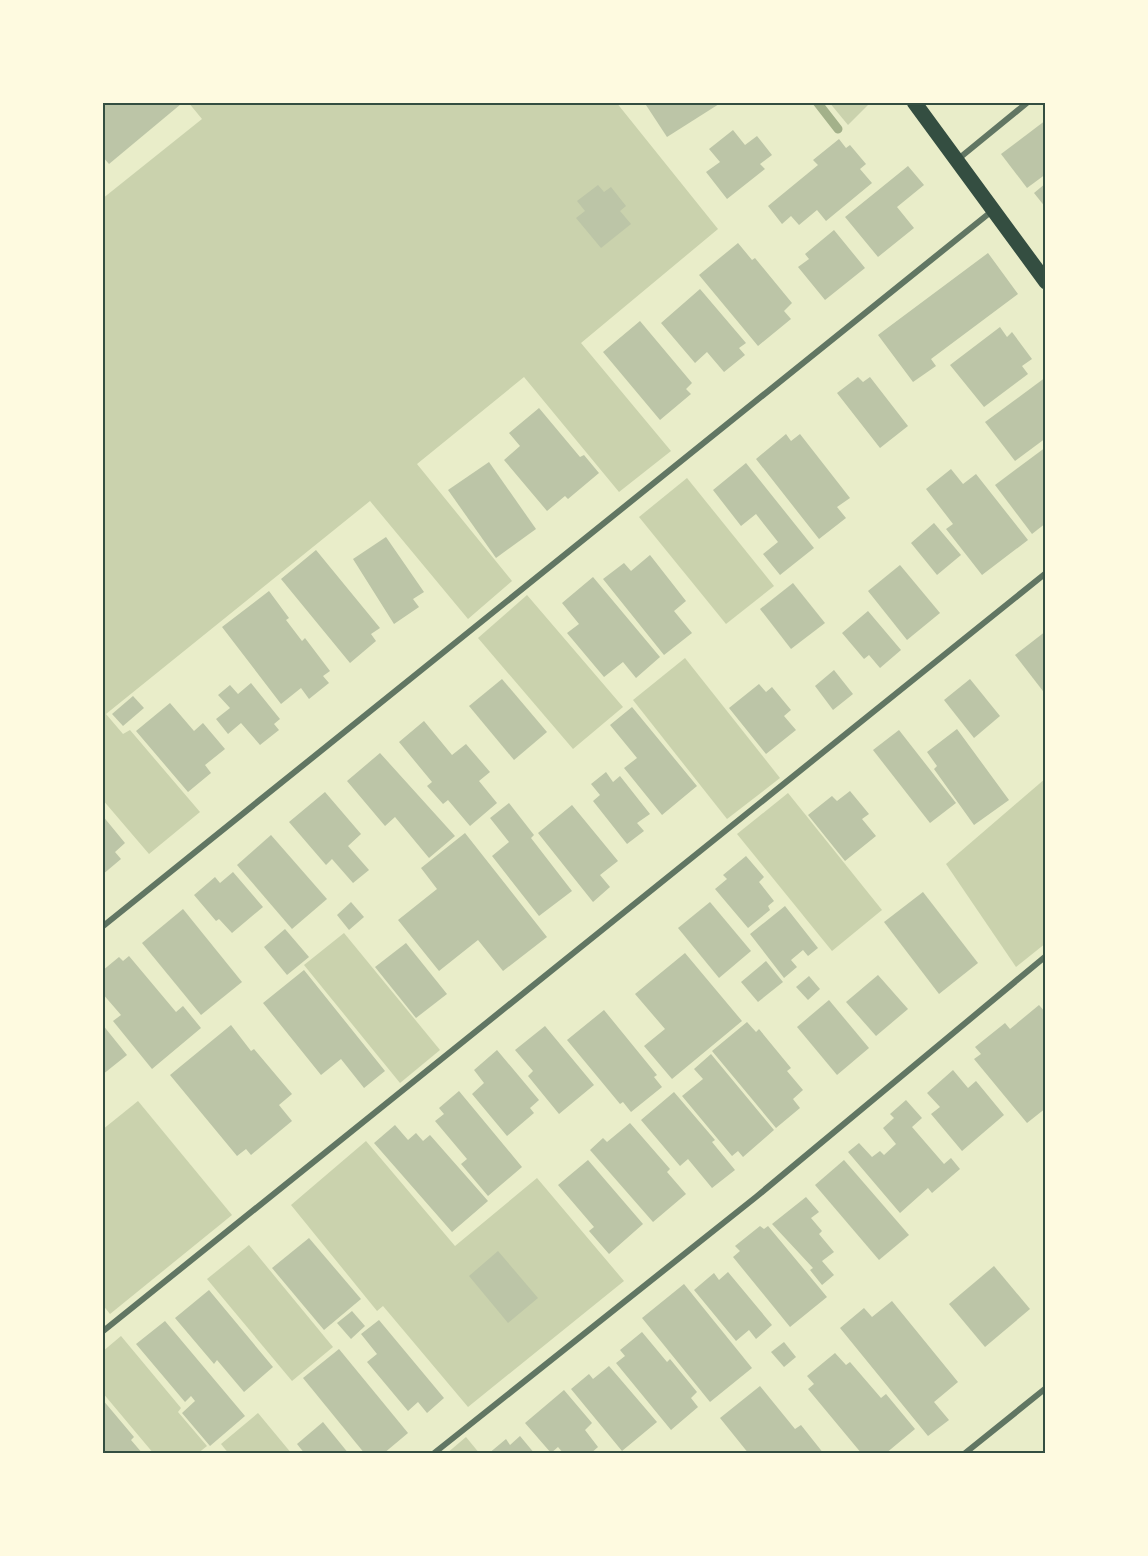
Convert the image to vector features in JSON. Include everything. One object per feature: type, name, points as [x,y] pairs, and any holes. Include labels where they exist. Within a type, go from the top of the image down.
[{"type":"main road","points":[[914,102],[1046,282]]},
{"type":"street","points":[[957,160],[1028,102]]},
{"type":"street","points":[[102,927],[994,210]]},
{"type":"street","points":[[102,1332],[1046,573]]},
{"type":"street","points":[[433,1454],[756,1197],[1046,956]]},
{"type":"street","points":[[964,1454],[1046,1388]]},
{"type":"green space","points":[[188,102],[616,102],[718,229],[581,343],[671,451],[619,492],[524,377],[417,464],[512,581],[468,619],[370,501],[106,714],[123,734],[130,730],[200,812],[149,854],[102,799],[102,199],[202,119]]},
{"type":"green space","points":[[829,102],[871,102],[848,125]]},
{"type":"green space","points":[[687,478],[774,586],[726,624],[639,517]]},
{"type":"green space","points":[[527,595],[623,707],[573,749],[478,638]]},
{"type":"green space","points":[[685,658],[780,778],[727,819],[633,700]]},
{"type":"green space","points":[[1046,778],[1046,943],[1016,967],[946,864]]},
{"type":"green space","points":[[788,793],[882,910],[832,951],[737,834]]},
{"type":"green space","points":[[344,933],[440,1050],[400,1083],[304,965]]},
{"type":"green space","points":[[138,1101],[232,1215],[110,1314],[102,1304],[102,1130]]},
{"type":"green space","points":[[366,1141],[455,1246],[537,1178],[624,1281],[468,1407],[383,1306],[377,1311],[291,1205]]},
{"type":"green space","points":[[249,1245],[333,1347],[292,1381],[207,1279]]},
{"type":"green space","points":[[121,1336],[181,1408],[178,1412],[207,1446],[197,1454],[154,1454],[102,1392],[102,1352]]},
{"type":"green space","points":[[258,1413],[292,1454],[229,1454],[221,1444]]},
{"type":"green space","points":[[466,1437],[480,1454],[446,1454]]},
{"type":"building","points":[[102,102],[179,102],[181,104],[109,164],[102,156]]},
{"type":"building","points":[[644,102],[718,102],[719,104],[667,137]]},
{"type":"building","points":[[1046,120],[1046,174],[1027,188],[1001,154]]},
{"type":"building","points":[[733,130],[745,145],[757,136],[772,155],[760,164],[765,169],[727,199],[706,172],[720,162],[709,149]]},
{"type":"building","points":[[839,139],[846,148],[850,145],[866,164],[860,169],[872,183],[826,221],[817,210],[799,225],[791,216],[782,224],[768,206],[818,165],[813,160]]},
{"type":"building","points":[[908,166],[924,185],[897,207],[914,228],[878,257],[845,217]]},
{"type":"building","points":[[1046,183],[1046,208],[1034,193]]},
{"type":"building","points":[[598,185],[604,192],[611,187],[626,206],[620,211],[631,224],[601,248],[576,218],[585,211],[577,201]]},
{"type":"building","points":[[834,230],[865,268],[825,300],[798,267],[809,259],[805,254]]},
{"type":"building","points":[[738,243],[752,260],[755,258],[792,303],[784,311],[791,319],[758,346],[699,275]]},
{"type":"building","points":[[988,253],[1018,294],[931,359],[936,366],[913,382],[878,335]]},
{"type":"building","points":[[700,289],[746,343],[739,348],[745,355],[724,372],[707,352],[695,363],[661,323]]},
{"type":"building","points":[[640,321],[692,383],[686,389],[691,394],[660,420],[603,352]]},
{"type":"building","points":[[1000,327],[1007,337],[1012,332],[1032,359],[1022,366],[1028,374],[984,407],[950,365]]},
{"type":"building","points":[[858,377],[863,382],[870,377],[908,426],[880,448],[837,393]]},
{"type":"building","points":[[1046,377],[1046,438],[1015,461],[985,422]]},
{"type":"building","points":[[539,408],[580,457],[584,455],[599,473],[568,499],[565,496],[547,511],[504,460],[520,446],[509,433]]},
{"type":"building","points":[[786,434],[791,441],[800,434],[850,498],[837,507],[846,518],[819,539],[756,459]]},
{"type":"building","points":[[1046,447],[1046,523],[1032,534],[995,485]]},
{"type":"building","points":[[489,462],[536,529],[496,558],[448,490]]},
{"type":"building","points":[[746,463],[814,548],[780,575],[763,554],[778,542],[756,514],[741,526],[713,490]]},
{"type":"building","points":[[951,469],[963,484],[976,474],[1028,540],[982,575],[946,529],[953,524],[926,489]]},
{"type":"building","points":[[934,523],[961,555],[937,575],[911,543]]},
{"type":"building","points":[[386,537],[424,592],[413,599],[419,607],[394,624],[353,559]]},
{"type":"building","points":[[316,550],[380,628],[371,634],[376,641],[350,663],[281,579]]},
{"type":"building","points":[[650,555],[686,601],[674,611],[692,633],[664,655],[603,579],[624,563],[631,571]]},
{"type":"building","points":[[900,565],[940,613],[907,640],[868,591]]},
{"type":"building","points":[[593,577],[660,657],[636,678],[623,662],[604,677],[567,633],[579,624],[562,603]]},
{"type":"building","points":[[793,583],[825,623],[791,649],[760,609]]},
{"type":"building","points":[[269,591],[289,618],[286,620],[302,641],[305,638],[330,671],[323,676],[329,683],[309,699],[301,688],[281,704],[222,627]]},
{"type":"building","points":[[868,611],[901,650],[880,668],[869,655],[864,659],[842,633]]},
{"type":"building","points":[[1046,631],[1046,695],[1015,655]]},
{"type":"building","points":[[834,670],[853,694],[833,710],[815,686]]},
{"type":"building","points":[[502,679],[547,732],[514,760],[469,706]]},
{"type":"building","points":[[970,679],[1000,716],[974,738],[944,700]]},
{"type":"building","points":[[251,683],[280,719],[274,724],[279,730],[260,745],[241,723],[228,734],[216,719],[230,708],[218,695],[230,685],[238,694]]},
{"type":"building","points":[[759,684],[766,692],[772,687],[791,710],[784,716],[796,730],[766,754],[729,708]]},
{"type":"building","points":[[133,696],[144,708],[123,726],[112,714]]},
{"type":"building","points":[[170,703],[194,731],[203,723],[225,749],[205,765],[211,773],[188,792],[136,731]]},
{"type":"building","points":[[632,707],[697,786],[662,815],[624,768],[637,758],[610,725]]},
{"type":"building","points":[[424,721],[452,755],[466,744],[490,772],[479,781],[497,803],[470,826],[448,800],[443,804],[427,786],[432,782],[399,742]]},
{"type":"building","points":[[957,729],[1009,800],[974,825],[934,769],[937,766],[927,752]]},
{"type":"building","points":[[899,730],[956,803],[930,823],[873,750]]},
{"type":"building","points":[[380,753],[455,836],[429,858],[395,817],[385,826],[347,781]]},
{"type":"building","points":[[606,772],[613,782],[620,776],[650,814],[637,823],[644,831],[627,844],[593,801],[600,795],[591,784]]},
{"type":"building","points":[[850,791],[869,814],[862,819],[876,836],[845,861],[808,815],[832,796],[837,801]]},
{"type":"building","points":[[325,792],[361,834],[348,846],[369,870],[353,883],[332,859],[326,865],[289,822]]},
{"type":"building","points":[[509,803],[534,835],[531,838],[572,891],[539,916],[492,856],[509,842],[490,818]]},
{"type":"building","points":[[572,805],[618,861],[600,875],[610,887],[593,902],[538,833]]},
{"type":"building","points":[[102,815],[125,843],[115,852],[121,859],[102,875]]},
{"type":"building","points":[[465,833],[547,937],[503,971],[478,940],[439,971],[398,920],[437,889],[421,868]]},
{"type":"building","points":[[271,835],[327,899],[292,929],[237,865]]},
{"type":"building","points":[[746,856],[764,877],[759,882],[774,901],[768,906],[770,910],[748,928],[715,889],[727,879],[723,875]]},
{"type":"building","points":[[233,872],[263,907],[232,933],[219,919],[216,921],[194,895],[215,877],[220,883]]},
{"type":"building","points":[[923,892],[978,963],[939,994],[884,922]]},
{"type":"building","points":[[351,902],[364,917],[349,930],[337,915]]},
{"type":"building","points":[[710,902],[751,951],[719,978],[678,928]]},
{"type":"building","points":[[785,906],[818,948],[808,956],[803,950],[791,960],[797,967],[784,978],[750,934]]},
{"type":"building","points":[[183,909],[242,982],[201,1015],[142,943]]},
{"type":"building","points":[[285,929],[309,957],[287,975],[264,947]]},
{"type":"building","points":[[406,943],[447,994],[416,1018],[375,967]]},
{"type":"building","points":[[685,953],[742,1021],[672,1079],[644,1046],[665,1029],[635,994]]},
{"type":"building","points":[[129,956],[176,1012],[183,1006],[201,1028],[152,1069],[113,1021],[121,1015],[102,993],[102,971],[119,957],[123,961]]},
{"type":"building","points":[[766,961],[783,982],[758,1002],[741,982]]},
{"type":"building","points":[[304,970],[385,1071],[364,1088],[341,1059],[321,1075],[263,1003]]},
{"type":"building","points":[[878,975],[908,1009],[876,1036],[846,1002]]},
{"type":"building","points":[[809,976],[820,989],[808,1000],[796,987]]},
{"type":"building","points":[[829,1000],[869,1048],[837,1075],[797,1027]]},
{"type":"building","points":[[1039,1005],[1046,1013],[1046,1060],[1043,1063],[1046,1066],[1046,1108],[1027,1123],[974,1059],[981,1054],[975,1047],[1005,1023],[1010,1029]]},
{"type":"building","points":[[604,1010],[657,1075],[654,1077],[662,1087],[631,1112],[623,1102],[620,1104],[567,1040]]},
{"type":"building","points":[[747,1022],[756,1032],[759,1029],[791,1068],[787,1071],[803,1090],[793,1099],[800,1108],[776,1128],[712,1051]]},
{"type":"building","points":[[102,1024],[127,1055],[102,1075]]},
{"type":"building","points":[[231,1025],[251,1051],[254,1049],[292,1094],[279,1105],[292,1121],[251,1155],[246,1149],[237,1156],[170,1075]]},
{"type":"building","points":[[545,1026],[594,1085],[559,1114],[528,1076],[533,1071],[515,1050]]},
{"type":"building","points":[[497,1050],[539,1100],[530,1108],[534,1113],[507,1136],[472,1094],[484,1083],[474,1070]]},
{"type":"building","points":[[711,1054],[774,1130],[743,1157],[738,1151],[732,1156],[682,1096],[703,1079],[694,1069]]},
{"type":"building","points":[[953,1070],[968,1088],[976,1081],[1004,1115],[962,1151],[931,1114],[940,1107],[927,1093]]},
{"type":"building","points":[[459,1091],[522,1167],[488,1196],[461,1164],[467,1159],[435,1121],[444,1114],[439,1108]]},
{"type":"building","points":[[674,1092],[715,1140],[712,1142],[735,1170],[712,1188],[688,1159],[680,1166],[641,1120]]},
{"type":"building","points":[[906,1100],[922,1118],[912,1127],[944,1164],[951,1158],[960,1169],[932,1193],[928,1188],[900,1213],[848,1152],[859,1143],[872,1157],[880,1151],[884,1155],[896,1144],[883,1128],[894,1118],[890,1114]]},
{"type":"building","points":[[630,1123],[670,1169],[667,1172],[686,1194],[653,1222],[590,1150],[603,1138],[607,1142]]},
{"type":"building","points":[[395,1125],[408,1140],[416,1133],[423,1141],[430,1135],[488,1201],[452,1232],[374,1143]]},
{"type":"building","points":[[588,1160],[643,1224],[609,1254],[589,1231],[594,1227],[558,1185]]},
{"type":"building","points":[[844,1160],[909,1235],[879,1260],[815,1185]]},
{"type":"building","points":[[806,1197],[819,1212],[811,1218],[822,1231],[819,1234],[834,1252],[822,1261],[834,1275],[822,1285],[810,1270],[813,1268],[772,1224]]},
{"type":"building","points":[[760,1226],[764,1229],[768,1226],[827,1297],[790,1327],[733,1257],[740,1251],[735,1246]]},
{"type":"building","points":[[309,1238],[361,1299],[324,1330],[272,1268]]},
{"type":"building","points":[[498,1251],[538,1298],[508,1323],[469,1276]]},
{"type":"building","points":[[994,1266],[1030,1309],[985,1347],[949,1304]]},
{"type":"building","points":[[728,1272],[772,1325],[756,1339],[749,1330],[736,1341],[694,1290],[714,1273],[719,1280]]},
{"type":"building","points":[[684,1284],[752,1368],[710,1402],[642,1318]]},
{"type":"building","points":[[209,1290],[273,1367],[244,1392],[217,1360],[214,1364],[175,1318]]},
{"type":"building","points":[[892,1301],[958,1382],[934,1402],[949,1420],[928,1436],[840,1328],[864,1308],[872,1317]]},
{"type":"building","points":[[352,1311],[365,1326],[351,1339],[337,1323]]},
{"type":"building","points":[[379,1320],[444,1398],[427,1413],[418,1402],[408,1411],[367,1362],[377,1354],[361,1334]]},
{"type":"building","points":[[165,1321],[245,1416],[210,1446],[182,1413],[195,1401],[191,1396],[185,1402],[136,1344]]},
{"type":"building","points":[[642,1332],[667,1362],[670,1359],[697,1392],[691,1398],[698,1407],[671,1430],[616,1363],[625,1356],[620,1350]]},
{"type":"building","points":[[784,1342],[796,1357],[784,1367],[771,1352]]},
{"type":"building","points":[[339,1349],[408,1433],[383,1454],[365,1454],[303,1378]]},
{"type":"building","points":[[835,1353],[846,1365],[850,1362],[881,1398],[886,1394],[915,1429],[885,1454],[862,1454],[808,1389],[814,1384],[807,1376]]},
{"type":"building","points":[[609,1366],[657,1422],[622,1451],[571,1389],[589,1374],[593,1379]]},
{"type":"building","points":[[760,1386],[795,1429],[801,1425],[824,1454],[749,1454],[720,1418]]},
{"type":"building","points":[[564,1390],[592,1423],[585,1430],[598,1447],[590,1454],[564,1454],[558,1447],[551,1453],[525,1423]]},
{"type":"building","points":[[102,1399],[134,1437],[131,1440],[143,1454],[102,1454]]},
{"type":"building","points":[[323,1422],[349,1454],[305,1454],[297,1444]]},
{"type":"building","points":[[520,1436],[535,1454],[488,1454],[506,1439],[510,1445]]},
{"type":"waterway","points":[[817,102],[838,129]]}]
